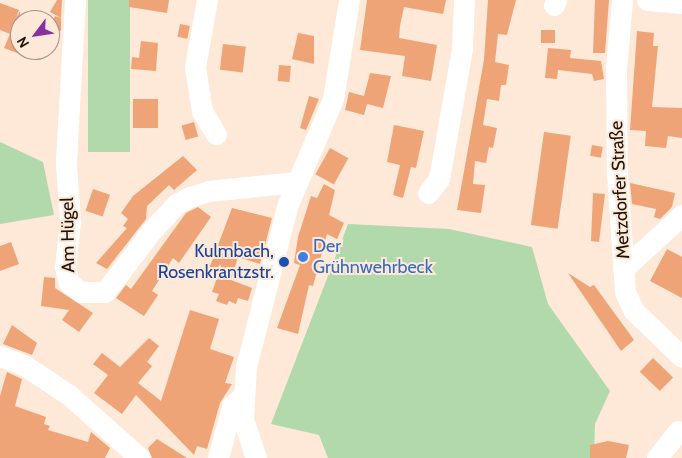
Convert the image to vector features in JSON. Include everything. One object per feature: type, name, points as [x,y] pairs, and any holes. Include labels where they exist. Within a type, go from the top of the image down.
[{"type":"street","name":"Am Hügel","points":[[75,0],[65,267],[75,287],[81,292],[105,292],[153,229],[176,204],[208,191],[297,182]]},
{"type":"street","points":[[207,0],[195,67],[202,110],[216,134]]},
{"type":"street","points":[[256,458],[242,420],[241,398],[297,182],[333,99],[349,0]]},
{"type":"street","points":[[428,193],[439,179],[462,48],[464,0]]},
{"type":"street","name":"Metzdorfer Straße","points":[[622,0],[616,70],[623,268],[628,301],[682,357]]},
{"type":"street","points":[[647,0],[682,4]]},
{"type":"street","points":[[623,268],[682,215]]},
{"type":"street","points":[[0,356],[53,384],[102,420],[140,458]]},
{"type":"street","points":[[218,458],[232,406],[241,398]]},
{"type":"street","points":[[657,458],[678,431]]},
{"type":"green space","points":[[88,0],[130,0],[130,152],[88,152]]},
{"type":"green space","points":[[0,142],[43,162],[54,215],[0,224]]},
{"type":"green space","points":[[348,224],[449,229],[532,247],[548,304],[610,391],[595,424],[594,458],[328,458],[319,435],[271,424]]},
{"type":"building","points":[[57,0],[62,0],[61,18],[60,10],[51,10]]},
{"type":"building","points":[[129,0],[169,0],[167,13],[129,7]]},
{"type":"building","points":[[367,0],[446,0],[443,14],[404,7],[400,26],[399,38],[437,45],[431,81],[402,76],[405,56],[360,50]]},
{"type":"building","points":[[488,0],[516,0],[507,35],[498,34],[495,62],[509,65],[506,85],[501,85],[499,101],[487,99],[483,125],[497,128],[493,148],[489,147],[486,163],[475,161],[473,184],[485,185],[481,213],[457,210],[484,60]]},
{"type":"building","points":[[595,0],[609,0],[605,53],[593,53]]},
{"type":"building","points":[[0,3],[19,10],[10,10],[10,34],[0,30]]},
{"type":"building","points":[[180,24],[190,26],[187,39],[178,37]]},
{"type":"building","points":[[541,30],[555,30],[555,43],[541,43]]},
{"type":"building","points":[[637,31],[654,33],[653,46],[658,46],[652,107],[682,108],[682,138],[668,136],[666,148],[645,146],[646,131],[630,130]]},
{"type":"building","points":[[298,33],[314,36],[314,64],[292,59]]},
{"type":"building","points":[[10,34],[10,50],[4,48]]},
{"type":"building","points":[[141,41],[158,43],[156,71],[131,69],[132,57],[139,58]]},
{"type":"building","points":[[223,44],[246,47],[243,73],[220,70]]},
{"type":"building","points":[[548,48],[571,50],[570,58],[601,61],[604,79],[594,81],[592,74],[558,70],[557,79],[545,78]]},
{"type":"building","points":[[279,65],[291,66],[290,82],[278,81]]},
{"type":"building","points":[[370,73],[391,76],[383,108],[367,104],[364,115],[345,110],[349,92],[364,96]]},
{"type":"building","points":[[309,96],[319,99],[306,130],[300,128]]},
{"type":"building","points":[[133,99],[158,99],[158,128],[133,128]]},
{"type":"building","points":[[194,122],[198,136],[186,140],[182,126]]},
{"type":"building","points":[[394,125],[424,131],[416,168],[411,167],[403,198],[393,195],[400,165],[387,162]]},
{"type":"building","points":[[544,132],[571,136],[558,229],[531,225]]},
{"type":"building","points":[[592,145],[603,147],[601,158],[590,156]]},
{"type":"building","points":[[330,148],[348,158],[334,184],[315,174]]},
{"type":"building","points":[[183,156],[197,170],[174,190],[169,185],[147,206],[146,219],[107,269],[96,263],[127,228],[123,226],[128,219],[121,213],[133,196]]},
{"type":"building","points":[[630,183],[675,193],[672,207],[660,219],[654,217],[656,209],[632,204]]},
{"type":"building","points":[[324,184],[335,190],[329,215],[344,223],[337,239],[327,234],[313,286],[309,285],[298,334],[277,328],[300,265],[294,263],[298,237],[311,196],[317,198]]},
{"type":"building","points":[[93,189],[110,195],[103,217],[86,211]]},
{"type":"building","points":[[593,193],[605,194],[599,242],[591,241]]},
{"type":"building","points":[[198,207],[211,217],[179,263],[173,258],[152,291],[158,295],[144,316],[116,298],[126,285],[131,289],[186,213]]},
{"type":"building","points":[[232,208],[272,218],[260,264],[238,257],[231,280],[252,288],[248,301],[238,298],[236,304],[229,301],[227,305],[216,301],[219,294],[212,292],[219,272],[209,269]]},
{"type":"building","points":[[11,242],[19,264],[0,271],[0,246]]},
{"type":"building","points":[[667,249],[682,257],[682,298],[650,281]]},
{"type":"building","points":[[568,273],[590,287],[594,285],[634,340],[621,351]]},
{"type":"building","points":[[44,277],[55,278],[55,288],[93,313],[79,332],[62,320],[69,310],[41,306]]},
{"type":"building","points":[[190,310],[219,319],[210,349],[234,357],[225,383],[232,384],[220,403],[207,449],[197,446],[194,455],[136,395],[122,414],[94,393],[108,375],[93,364],[102,353],[120,367],[149,338],[159,346],[147,362],[152,366],[138,383],[161,401]]},
{"type":"building","points":[[12,325],[37,343],[32,355],[3,344]]},
{"type":"building","points":[[653,358],[673,377],[660,391],[640,372]]},
{"type":"building","points":[[7,372],[22,379],[15,406],[46,417],[44,424],[50,426],[48,430],[88,442],[91,432],[110,448],[105,458],[0,458],[0,396]]},
{"type":"building","points":[[157,439],[187,458],[152,458],[148,448]]},
{"type":"building","points":[[608,441],[629,445],[626,458],[590,458],[590,445]]},
{"type":"place","name":"Der Grühnwehrbeck","points":[[303,257]]},
{"type":"place","name":"Kulmbach, Rosenkrantzstr.","points":[[284,262]]}]
